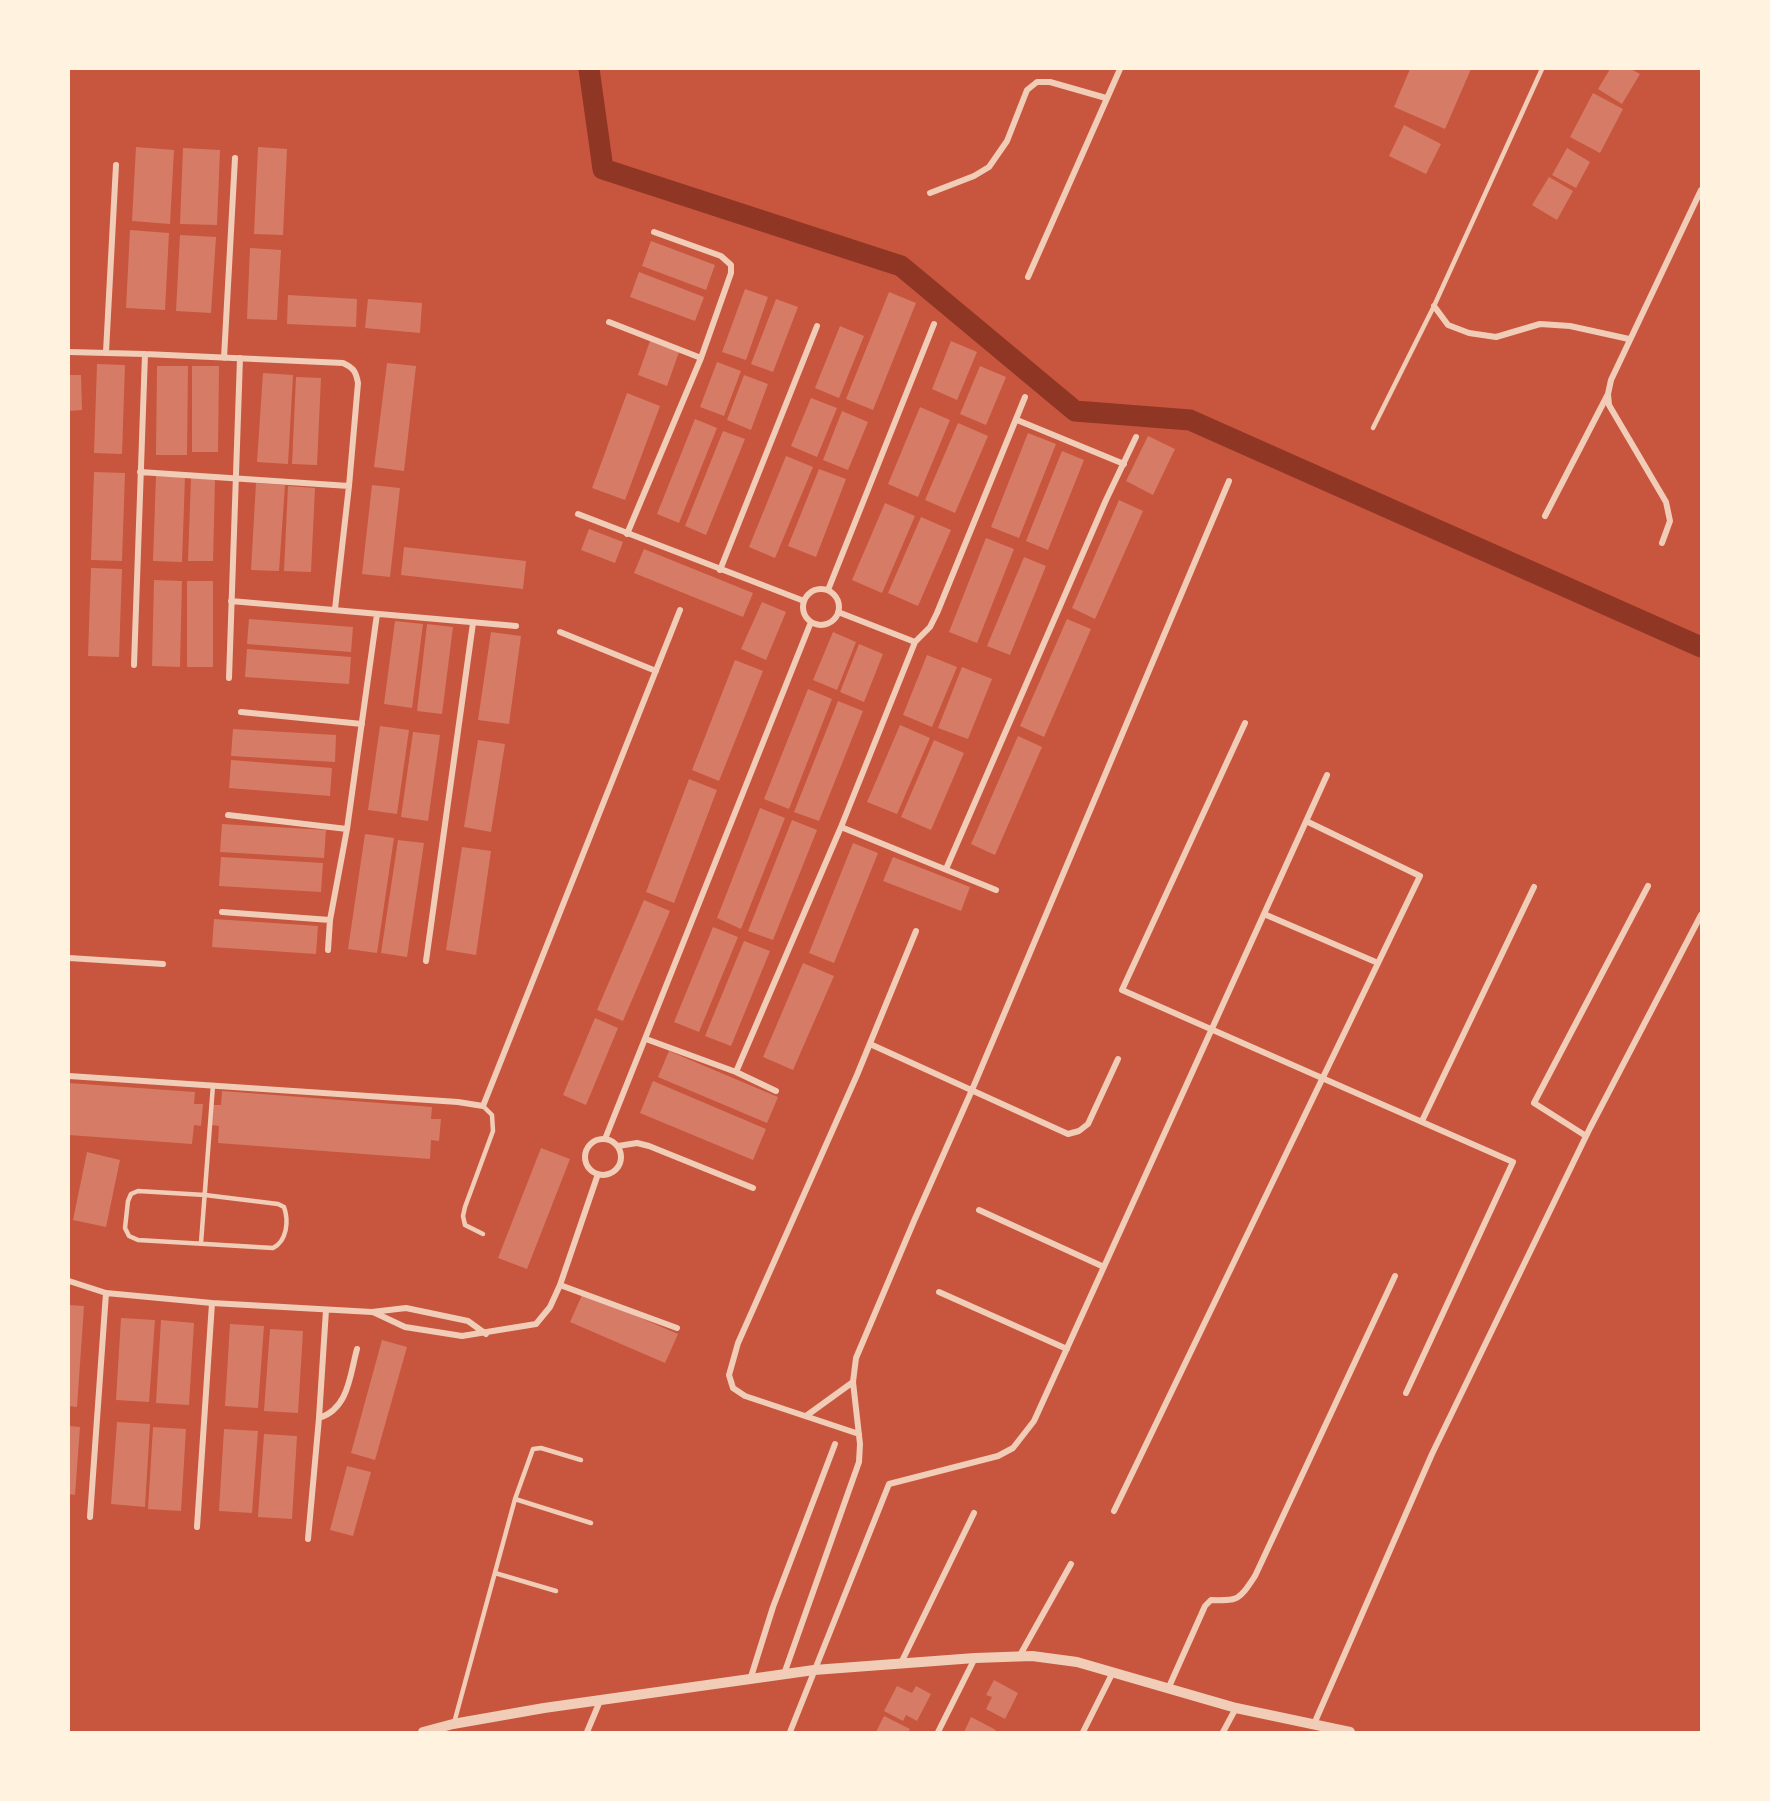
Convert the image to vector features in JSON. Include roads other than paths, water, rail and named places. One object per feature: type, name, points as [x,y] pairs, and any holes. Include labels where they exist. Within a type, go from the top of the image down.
[{"type":"street","points":[[1028,277],[1120,69]]},
{"type":"street","points":[[930,193],[974,176],[989,167],[1007,141],[1027,90],[1037,82],[1050,82],[1106,98]]},
{"type":"street","points":[[224,358],[235,158]]},
{"type":"street","points":[[106,352],[116,165]]},
{"type":"street","points":[[1545,516],[1608,394],[1611,380],[1629,339],[1701,189]]},
{"type":"street","points":[[627,534],[700,358],[729,282],[731,265],[721,256],[654,232]]},
{"type":"street","points":[[1434,306],[1448,325],[1469,333],[1496,337],[1540,324],[1570,326],[1629,339]]},
{"type":"street","points":[[609,322],[700,358]]},
{"type":"street","points":[[828,590],[934,324]]},
{"type":"street","points":[[720,570],[817,326]]},
{"type":"street","points":[[69,352],[343,363],[352,367],[357,374],[358,383],[350,486],[335,609]]},
{"type":"street","points":[[134,665],[145,354]]},
{"type":"street","points":[[230,678],[240,358]]},
{"type":"street","points":[[1608,394],[1609,405],[1666,502],[1670,521],[1662,543]]},
{"type":"street","points":[[736,1072],[841,827],[915,642],[930,627],[937,613],[1025,397]]},
{"type":"street","points":[[1017,420],[1124,464]]},
{"type":"street","points":[[946,869],[1097,521],[1136,437]]},
{"type":"street","points":[[140,472],[350,486]]},
{"type":"street","points":[[783,1675],[859,1462],[860,1444],[853,1382],[856,1358],[972,1090],[1229,481]]},
{"type":"street","points":[[578,514],[804,601]]},
{"type":"street","points":[[816,589],[828,590],[838,601],[838,612],[831,622],[824,625],[811,622],[804,613],[804,601],[806,596],[816,589]]},
{"type":"street","points":[[231,601],[516,626]]},
{"type":"street","points":[[69,1076],[458,1102],[483,1106],[680,610]]},
{"type":"street","points":[[838,612],[915,642]]},
{"type":"street","points":[[328,950],[330,920],[347,829],[377,614]]},
{"type":"street","points":[[426,961],[473,622]]},
{"type":"street","points":[[605,1139],[811,622]]},
{"type":"street","points":[[560,632],[656,671]]},
{"type":"street","points":[[241,712],[362,724]]},
{"type":"street","points":[[1245,723],[1122,990],[1513,1162],[1406,1393]]},
{"type":"street","points":[[790,1732],[889,1484],[998,1456],[1013,1448],[1034,1421],[1327,775]]},
{"type":"street","points":[[228,815],[347,829]]},
{"type":"street","points":[[1114,1511],[1420,876],[1306,821]]},
{"type":"street","points":[[841,827],[996,890]]},
{"type":"street","points":[[1587,1136],[1534,1103],[1648,886]]},
{"type":"street","points":[[1422,1121],[1534,887]]},
{"type":"street","points":[[222,912],[330,920]]},
{"type":"street","points":[[1264,914],[1378,963]]},
{"type":"street","points":[[1314,1724],[1432,1454],[1587,1136],[1701,915]]},
{"type":"street","points":[[859,1434],[745,1396],[733,1389],[729,1375],[738,1343],[870,1044],[916,931]]},
{"type":"street","points":[[69,958],[163,964]]},
{"type":"street","points":[[646,1039],[736,1072],[776,1091]]},
{"type":"street","points":[[870,1044],[1068,1134],[1079,1131],[1088,1124],[1118,1059]]},
{"type":"street","points":[[605,1139],[611,1140],[618,1146],[621,1155],[618,1168],[606,1175],[591,1170],[586,1164],[585,1156],[592,1142],[605,1139]]},
{"type":"street","points":[[618,1146],[637,1143],[649,1146],[753,1188]]},
{"type":"street","points":[[372,1312],[405,1327],[462,1336],[486,1334],[536,1324],[550,1307],[560,1285],[598,1174]]},
{"type":"street","points":[[979,1210],[1104,1267]]},
{"type":"street","points":[[1168,1689],[1204,1606],[1211,1600],[1233,1600],[1243,1593],[1255,1576],[1395,1276]]},
{"type":"street","points":[[69,1281],[106,1293],[212,1303],[372,1312],[406,1308],[468,1321],[486,1334]]},
{"type":"street","points":[[560,1285],[676,1328]]},
{"type":"street","points":[[939,1292],[1067,1349]]},
{"type":"street","points":[[90,1517],[106,1293]]},
{"type":"street","points":[[197,1527],[212,1303]]},
{"type":"street","points":[[308,1539],[326,1310]]},
{"type":"street","points":[[319,1418],[327,1416],[340,1405],[345,1395],[357,1349]]},
{"type":"street","points":[[806,1416],[853,1382]]},
{"type":"street","points":[[750,1680],[773,1607],[835,1444]]},
{"type":"street","points":[[901,1663],[974,1513]]},
{"type":"street","points":[[1018,1657],[1071,1564]]},
{"type":"street","points":[[423,1732],[544,1707],[814,1670],[1032,1656],[1077,1662],[1236,1708],[1350,1732]]},
{"type":"street","points":[[938,1732],[975,1658]]},
{"type":"street","points":[[1083,1732],[1113,1672]]},
{"type":"street","points":[[587,1732],[600,1700]]},
{"type":"street","points":[[1223,1732],[1236,1708]]},
{"type":"lane","points":[[1373,428],[1434,306],[1542,69]]},
{"type":"lane","points":[[201,1243],[213,1085]]},
{"type":"lane","points":[[483,1106],[492,1115],[493,1131],[463,1216],[465,1225],[483,1234]]},
{"type":"lane","points":[[138,1191],[205,1195],[278,1204],[284,1207],[287,1215],[281,1244],[273,1248],[138,1240],[129,1236],[125,1228],[128,1201],[131,1194],[138,1191]]},
{"type":"lane","points":[[453,1724],[515,1499],[533,1449],[541,1448],[581,1461]]},
{"type":"lane","points":[[515,1499],[591,1523]]},
{"type":"lane","points":[[495,1573],[556,1591]]},
{"type":"waterway","points":[[589,69],[603,169],[901,266],[1075,411],[1190,420],[1701,647]]}]
